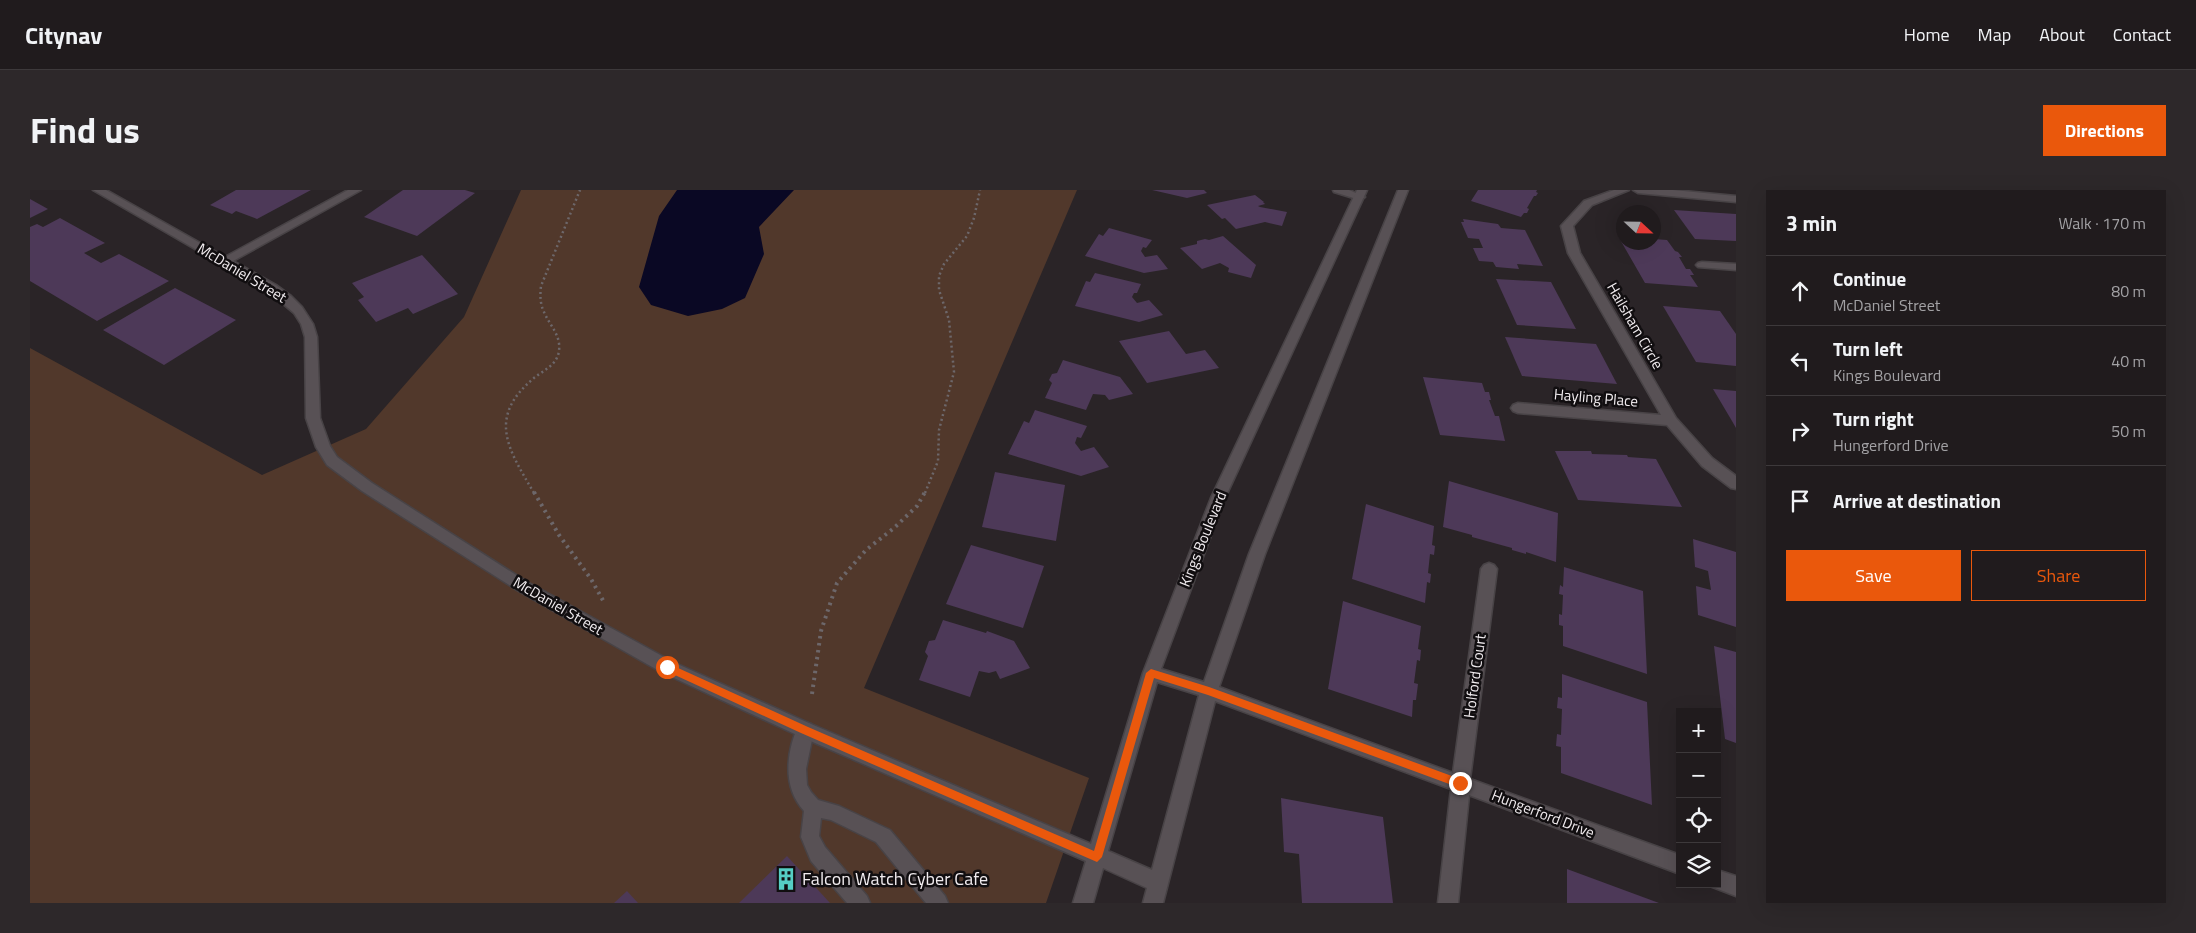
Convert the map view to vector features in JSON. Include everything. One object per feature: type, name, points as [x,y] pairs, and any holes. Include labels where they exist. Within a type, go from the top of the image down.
[{"type":"street","name":"McDaniel Street","points":[[98,190],[225,261],[287,299],[306,324],[311,337],[312,418],[323,447],[332,461],[344,471],[522,586],[667,667],[805,730],[1159,883]]},
{"type":"street","points":[[225,261],[356,190]]},
{"type":"street","points":[[1338,190],[1361,193]]},
{"type":"street","points":[[1153,903],[1209,691],[1257,554],[1403,190]]},
{"type":"street","name":"Hailsham Circle","points":[[1624,190],[1588,202],[1567,226],[1574,253],[1671,421],[1706,462],[1736,484]]},
{"type":"street","points":[[1638,190],[1736,200]]},
{"type":"street","name":"Kings Boulevard","points":[[1082,903],[1151,673],[1218,498],[1289,342],[1361,193]]},
{"type":"street","points":[[1702,265],[1736,267]]},
{"type":"street","name":"Hayling Place","points":[[1518,408],[1671,421]]},
{"type":"street","name":"Holford Court","points":[[1448,903],[1460,783],[1489,569]]},
{"type":"street","name":"Hungerford Drive","points":[[1151,673],[1209,691],[1676,864]]},
{"type":"street","points":[[805,730],[798,763],[797,781],[801,793],[813,808],[833,812],[883,836],[938,903]]},
{"type":"street","points":[[813,808],[810,836],[818,854],[860,903]]},
{"type":"street","points":[[1721,880],[1736,886]]},
{"type":"path","points":[[580,190],[540,286],[540,298],[544,312],[558,335],[559,352],[551,367],[533,379],[509,407],[505,423],[511,453],[559,535],[591,579],[605,604]]},
{"type":"path","points":[[812,694],[821,631],[837,583],[866,550],[894,528],[917,506],[929,486],[938,460],[939,430],[954,372],[949,320],[940,290],[939,276],[944,264],[966,236],[974,218],[980,190]]},
{"type":"shaded area","points":[[521,190],[1077,190],[864,688],[1089,778],[1046,903],[30,903],[30,348],[262,475],[366,429],[464,317]]},
{"type":"water","points":[[677,190],[794,190],[759,227],[764,254],[745,298],[722,309],[688,316],[651,305],[639,287],[659,216]]},
{"type":"building","points":[[236,190],[311,190],[257,219],[236,211],[232,214],[210,205]]},
{"type":"building","points":[[403,190],[465,190],[475,193],[417,236],[364,217]]},
{"type":"building","points":[[1152,190],[1204,190],[1207,193],[1187,198]]},
{"type":"building","points":[[1478,190],[1537,190],[1536,192],[1538,193],[1527,208],[1529,209],[1527,213],[1524,213],[1521,217],[1471,201]]},
{"type":"building","points":[[1255,195],[1265,204],[1258,206],[1287,212],[1282,226],[1265,222],[1236,229],[1207,205]]},
{"type":"building","points":[[30,199],[48,209],[30,218]]},
{"type":"building","points":[[1674,210],[1736,214],[1736,241],[1695,239]]},
{"type":"building","points":[[60,218],[105,243],[84,253],[101,263],[119,254],[169,281],[97,321],[30,281],[30,227],[37,224],[43,227]]},
{"type":"building","points":[[1463,219],[1498,224],[1501,228],[1525,230],[1543,266],[1517,264],[1519,269],[1496,267],[1493,262],[1479,261],[1473,248],[1483,248],[1479,239],[1468,238],[1461,222],[1464,222]]},
{"type":"building","points":[[1109,228],[1152,240],[1141,251],[1145,257],[1157,255],[1168,269],[1144,273],[1085,256],[1099,234],[1103,236]]},
{"type":"building","points":[[1223,236],[1256,265],[1251,278],[1228,272],[1229,268],[1220,263],[1202,269],[1180,248],[1197,244],[1197,241]]},
{"type":"building","points":[[1661,240],[1667,240],[1682,257],[1679,257],[1686,269],[1690,269],[1694,275],[1690,275],[1698,287],[1645,283],[1626,250],[1661,250]]},
{"type":"building","points":[[422,255],[458,294],[413,314],[408,308],[376,322],[358,300],[364,297],[352,283]]},
{"type":"building","points":[[1095,273],[1141,284],[1137,293],[1134,293],[1132,297],[1137,303],[1149,300],[1163,315],[1139,322],[1075,306],[1086,281],[1090,282]]},
{"type":"building","points":[[1496,279],[1551,282],[1576,329],[1517,325]]},
{"type":"building","points":[[175,288],[236,320],[164,365],[103,330]]},
{"type":"building","points":[[1663,306],[1720,311],[1736,334],[1736,366],[1696,362]]},
{"type":"building","points":[[1169,331],[1186,354],[1205,350],[1219,368],[1147,383],[1119,341]]},
{"type":"building","points":[[1505,337],[1596,344],[1617,384],[1522,376]]},
{"type":"building","points":[[1063,360],[1120,377],[1133,394],[1109,400],[1105,395],[1093,394],[1086,410],[1045,398],[1052,383],[1049,380],[1052,374],[1057,373]]},
{"type":"building","points":[[1423,377],[1482,383],[1485,392],[1489,392],[1491,400],[1489,400],[1495,416],[1499,416],[1505,441],[1440,435]]},
{"type":"building","points":[[1713,389],[1736,391],[1736,428],[1732,421]]},
{"type":"building","points":[[1035,410],[1087,426],[1081,438],[1077,437],[1075,443],[1081,451],[1094,447],[1109,467],[1081,476],[1008,454],[1024,421],[1029,423]]},
{"type":"building","points":[[1555,451],[1591,451],[1592,454],[1627,455],[1628,457],[1656,459],[1682,507],[1578,500]]},
{"type":"building","points":[[995,472],[1065,485],[1056,541],[982,527]]},
{"type":"building","points":[[1449,481],[1558,513],[1556,562],[1526,552],[1526,554],[1512,550],[1512,548],[1443,527]]},
{"type":"building","points":[[1366,504],[1434,526],[1432,545],[1435,546],[1434,555],[1430,554],[1428,573],[1431,574],[1430,583],[1427,582],[1425,603],[1352,579]]},
{"type":"building","points":[[1693,539],[1736,552],[1736,627],[1698,615],[1696,586],[1711,590],[1708,571],[1695,567]]},
{"type":"building","points":[[971,545],[1044,566],[1023,628],[946,604]]},
{"type":"building","points":[[1564,567],[1643,591],[1647,674],[1563,646],[1563,626],[1559,625],[1559,614],[1562,615],[1563,595],[1559,594],[1560,585],[1563,587]]},
{"type":"building","points":[[1343,601],[1421,626],[1418,649],[1421,650],[1420,661],[1417,660],[1414,683],[1418,684],[1416,700],[1413,700],[1412,717],[1328,689]]},
{"type":"building","points":[[943,620],[986,633],[987,631],[1014,641],[1030,668],[1000,679],[996,671],[989,673],[979,671],[970,697],[919,680],[928,656],[925,652],[929,641],[935,640]]},
{"type":"building","points":[[1714,646],[1736,652],[1736,743],[1725,739]]},
{"type":"building","points":[[1562,674],[1647,702],[1652,805],[1561,773],[1561,747],[1556,746],[1557,734],[1561,735],[1562,709],[1557,708],[1558,697],[1562,698]]},
{"type":"building","points":[[1281,798],[1383,817],[1393,903],[1302,903],[1299,854],[1284,852]]},
{"type":"building","name":"Falcon Watch Cyber Cafe","points":[[787,856],[830,903],[739,903]]},
{"type":"building","points":[[1567,869],[1659,903],[1567,903]]},
{"type":"building","points":[[627,891],[638,903],[614,903]]},
{"type":"place","name":"Falcon Watch Cyber Cafe","points":[[786,879]]},
{"type":"route","points":[[667,667],[805,730],[1097,857],[1151,673],[1209,691],[1460,783]]}]
